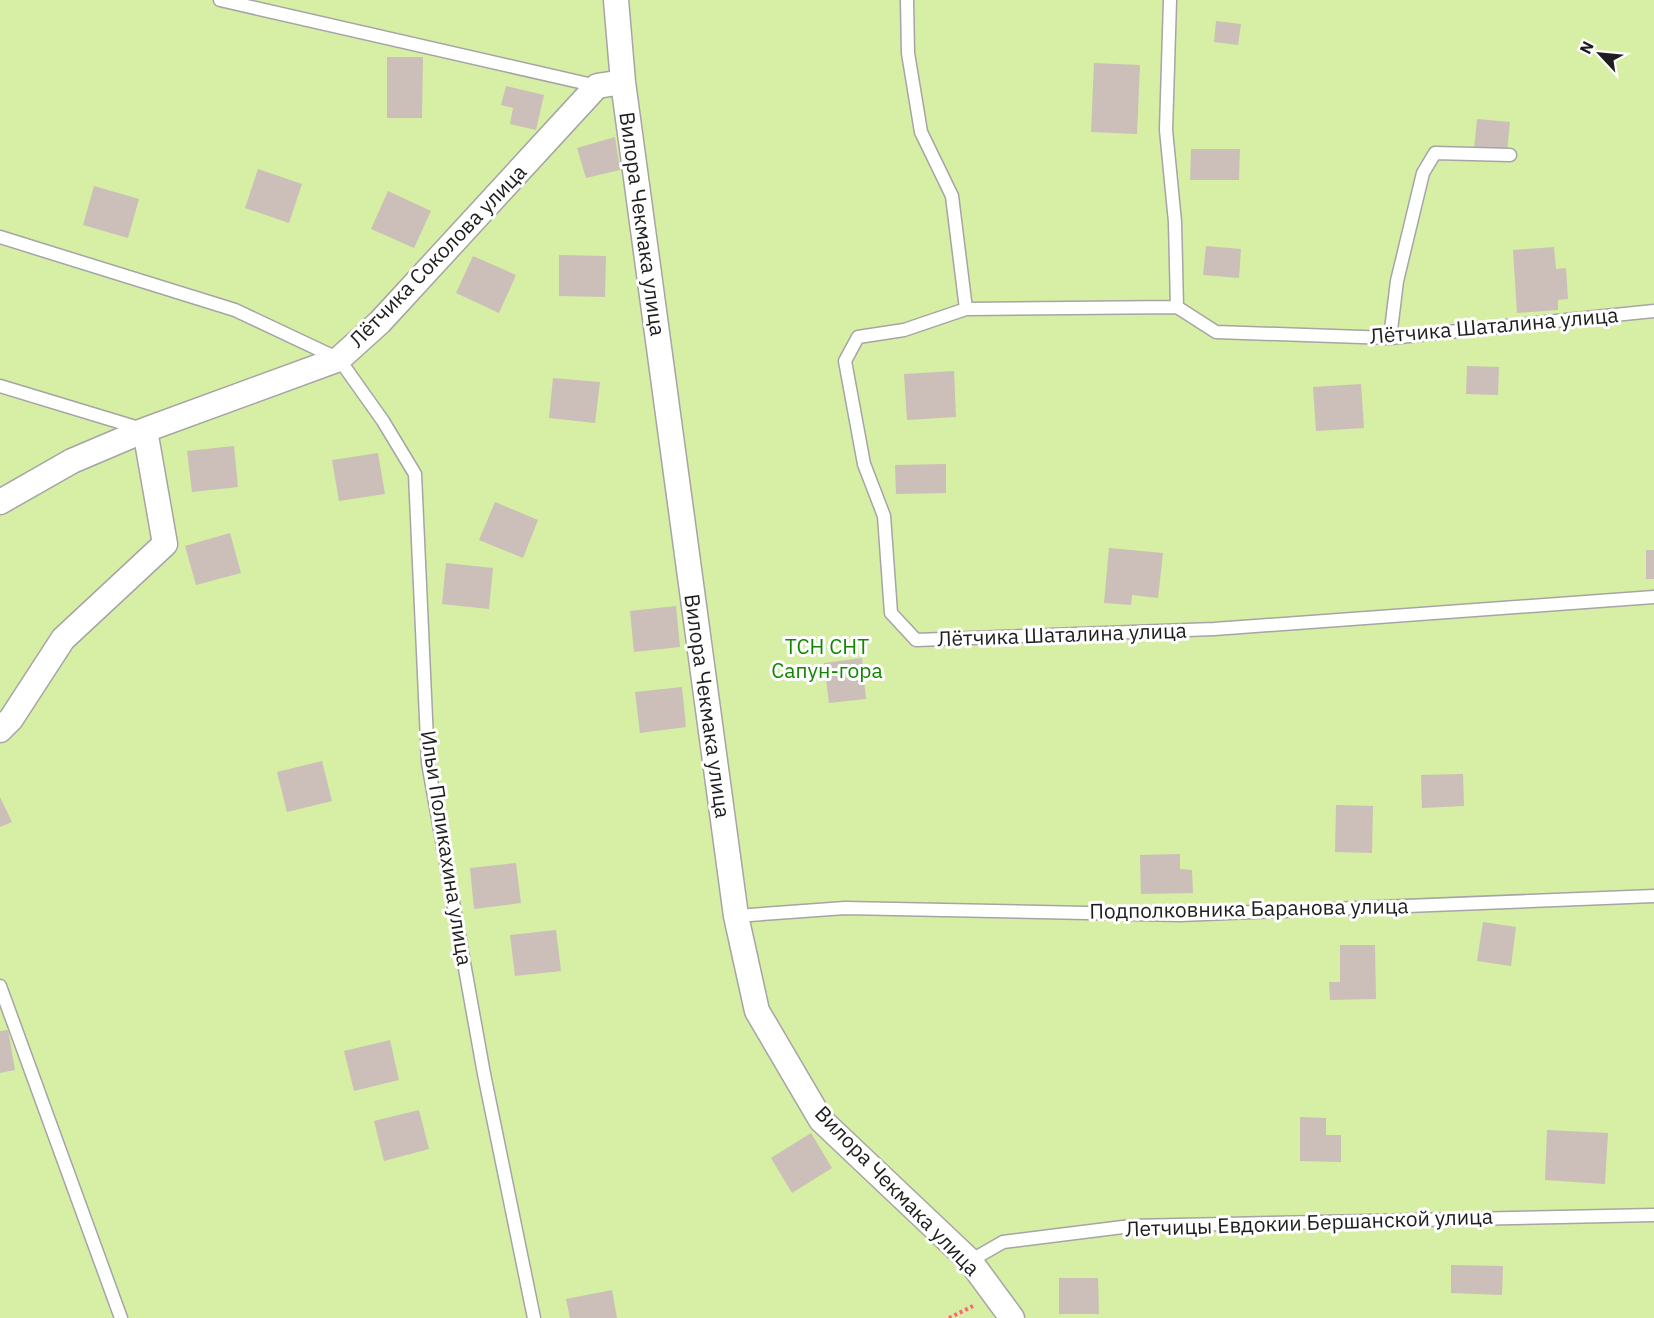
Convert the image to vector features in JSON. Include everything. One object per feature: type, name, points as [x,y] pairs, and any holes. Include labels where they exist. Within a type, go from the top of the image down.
[{"type":"street","name":"Вилора Чекмака улица","points":[[616,0],[623,82],[736,916],[757,1011],[821,1120],[970,1261],[1012,1318]]},
{"type":"street","points":[[597,86],[623,82]]},
{"type":"street","name":"Лётчика Соколова улица","points":[[0,502],[72,460],[145,430],[339,359],[380,322],[597,86]]},
{"type":"street","points":[[0,730],[11,719],[63,639],[165,544],[145,430]]},
{"type":"lane","points":[[220,0],[597,86]]},
{"type":"lane","points":[[907,0],[908,53],[921,132],[952,196],[966,309]]},
{"type":"lane","points":[[1170,0],[1166,130],[1175,222],[1178,307]]},
{"type":"lane","points":[[1390,338],[1397,281],[1423,173],[1435,153],[1510,155]]},
{"type":"lane","points":[[0,237],[235,310],[339,359]]},
{"type":"lane","name":"Лётчика Шаталина улица","points":[[1654,311],[1390,338],[1216,332],[1178,307],[966,309],[904,330],[858,337],[845,361],[864,464],[884,516],[891,613],[916,640],[1214,629],[1654,597]]},
{"type":"lane","name":"Ильи Поликахина улица","points":[[339,359],[383,421],[415,474],[428,763],[484,1074],[534,1318]]},
{"type":"lane","points":[[0,386],[145,430]]},
{"type":"lane","name":"Подполковника Баранова улица","points":[[736,916],[844,908],[1180,915],[1654,896]]},
{"type":"lane","points":[[0,986],[120,1318]]},
{"type":"lane","name":"Летчицы Евдокии Бершанской улица","points":[[970,1261],[1003,1242],[1131,1226],[1654,1215]]},
{"type":"green space","name":"ТСН СНТ Сапун-гора","points":[[0,0],[1654,0],[1654,1318],[0,1318]]},
{"type":"building","points":[[1216,21],[1241,24],[1238,45],[1214,42]]},
{"type":"building","points":[[387,57],[423,57],[422,118],[387,118]]},
{"type":"building","points":[[1094,63],[1140,65],[1137,134],[1091,132]]},
{"type":"building","points":[[506,86],[544,95],[536,130],[510,124],[513,108],[501,105]]},
{"type":"building","points":[[1477,119],[1510,122],[1507,152],[1474,149]]},
{"type":"building","points":[[615,137],[620,170],[586,178],[577,148]]},
{"type":"building","points":[[1191,149],[1240,149],[1239,180],[1190,180]]},
{"type":"building","points":[[258,169],[302,184],[289,223],[245,208]]},
{"type":"building","points":[[94,186],[139,199],[128,238],[83,225]]},
{"type":"building","points":[[388,191],[431,211],[414,248],[371,229]]},
{"type":"building","points":[[1206,246],[1241,249],[1239,278],[1203,275]]},
{"type":"building","points":[[1554,247],[1556,269],[1566,268],[1568,299],[1558,300],[1558,310],[1517,313],[1513,250]]},
{"type":"building","points":[[559,255],[606,256],[605,297],[559,296]]},
{"type":"building","points":[[473,256],[516,275],[499,313],[456,293]]},
{"type":"building","points":[[1467,366],[1499,367],[1498,395],[1466,394]]},
{"type":"building","points":[[954,371],[956,417],[907,420],[904,374]]},
{"type":"building","points":[[553,378],[600,382],[595,423],[549,418]]},
{"type":"building","points":[[1361,384],[1364,428],[1316,431],[1313,387]]},
{"type":"building","points":[[234,446],[238,487],[192,492],[187,451]]},
{"type":"building","points":[[378,453],[385,494],[339,501],[332,460]]},
{"type":"building","points":[[946,464],[946,493],[896,494],[895,465]]},
{"type":"building","points":[[495,502],[538,520],[523,558],[479,540]]},
{"type":"building","points":[[230,533],[241,573],[196,585],[185,546]]},
{"type":"building","points":[[1109,548],[1163,553],[1158,598],[1132,595],[1131,605],[1104,603]]},
{"type":"building","points":[[1646,550],[1654,550],[1654,579],[1646,579]]},
{"type":"building","points":[[446,563],[493,568],[489,609],[442,604]]},
{"type":"building","points":[[676,606],[680,647],[634,652],[630,611]]},
{"type":"building","points":[[862,658],[866,699],[829,703],[824,663]]},
{"type":"building","points":[[682,687],[686,727],[640,733],[635,692]]},
{"type":"building","points":[[322,761],[332,801],[287,812],[277,772]]},
{"type":"building","points":[[1463,774],[1464,806],[1422,808],[1421,775]]},
{"type":"building","points":[[0,797],[12,822],[0,827]]},
{"type":"building","points":[[1336,805],[1373,806],[1372,853],[1335,852]]},
{"type":"building","points":[[1180,854],[1180,869],[1192,870],[1193,893],[1141,894],[1140,855]]},
{"type":"building","points":[[516,863],[521,903],[474,909],[470,868]]},
{"type":"building","points":[[1483,922],[1516,927],[1511,966],[1477,961]]},
{"type":"building","points":[[556,930],[561,971],[515,976],[510,935]]},
{"type":"building","points":[[1340,945],[1375,945],[1376,999],[1330,1000],[1329,982],[1340,982]]},
{"type":"building","points":[[8,1030],[15,1070],[0,1073],[0,1031]]},
{"type":"building","points":[[390,1040],[399,1080],[354,1091],[344,1051]]},
{"type":"building","points":[[419,1110],[429,1149],[384,1161],[374,1121]]},
{"type":"building","points":[[1300,1117],[1326,1118],[1326,1135],[1341,1135],[1341,1162],[1300,1161]]},
{"type":"building","points":[[1547,1130],[1608,1133],[1605,1184],[1545,1180]]},
{"type":"building","points":[[811,1133],[832,1168],[792,1193],[771,1158]]},
{"type":"building","points":[[1451,1265],[1503,1266],[1502,1295],[1451,1293]]},
{"type":"building","points":[[1059,1278],[1098,1278],[1099,1314],[1059,1314]]},
{"type":"building","points":[[612,1290],[617,1318],[570,1318],[566,1299]]}]
